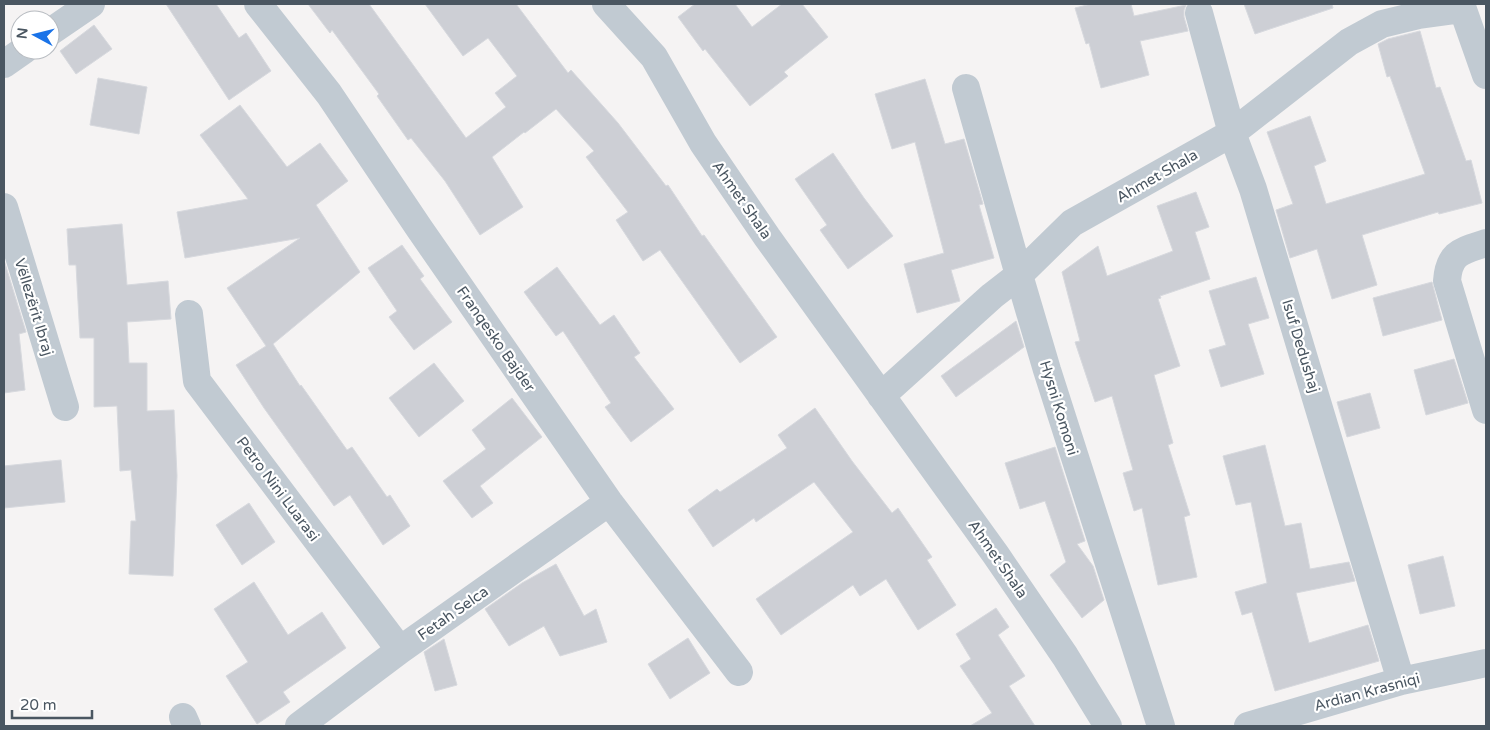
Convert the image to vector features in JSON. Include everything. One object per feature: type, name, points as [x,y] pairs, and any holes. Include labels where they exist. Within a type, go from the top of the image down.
[{"type":"street","points":[[60,25],[91,4]]},
{"type":"street","name":"Franqesko Bajder","points":[[258,4],[329,94],[419,228],[609,502],[739,672]]},
{"type":"street","name":"Ahmet Shala","points":[[606,4],[654,57],[708,151],[773,245],[996,555],[1060,648],[1108,726]]},
{"type":"street","points":[[1462,6],[1486,75]]},
{"type":"street","name":"Ahmet Shala","points":[[881,396],[992,296],[1019,275],[1072,223],[1232,133],[1349,42],[1382,24],[1462,6]]},
{"type":"street","name":"Isuf Dedushaj","points":[[1199,13],[1232,133],[1256,198],[1401,681]]},
{"type":"street","name":"Hysni Komoni","points":[[966,88],[1019,275],[1114,582],[1161,726]]},
{"type":"street","name":"Vëllezërit Ibraj","points":[[4,207],[65,407]]},
{"type":"street","points":[[1486,243],[1462,251],[1452,258],[1448,268],[1447,281],[1486,410]]},
{"type":"street","name":"Petro Nini Luarasi","points":[[189,314],[197,381],[400,650]]},
{"type":"street","name":"Fetah Selca","points":[[298,726],[400,650],[609,502]]},
{"type":"street","name":"Ardian Krasniqi","points":[[1248,726],[1401,681],[1486,663]]},
{"type":"building","points":[[166,4],[216,4],[239,38],[246,33],[271,71],[229,100]]},
{"type":"building","points":[[308,4],[369,4],[466,138],[506,107],[495,93],[517,76],[488,38],[463,56],[425,4],[516,4],[568,73],[571,70],[618,123],[666,186],[668,185],[702,236],[704,235],[777,337],[740,363],[660,250],[643,261],[616,220],[628,212],[586,157],[594,151],[556,109],[492,157],[523,207],[480,235],[445,181],[411,138],[408,140],[377,96],[379,94],[332,30],[330,33]]},
{"type":"building","points":[[695,4],[735,4],[752,27],[782,4],[802,4],[828,37],[784,72],[788,76],[750,106],[705,49],[703,51],[678,17]]},
{"type":"building","points":[[1091,4],[1131,4],[1134,16],[1186,5],[1184,17],[1188,31],[1140,41],[1149,75],[1101,88],[1089,43],[1086,44],[1075,8]]},
{"type":"building","points":[[1244,4],[1332,4],[1333,8],[1255,34]]},
{"type":"building","points":[[94,25],[112,49],[76,74],[60,51]]},
{"type":"building","points":[[1420,31],[1436,88],[1440,87],[1466,161],[1471,160],[1482,203],[1439,214],[1438,212],[1362,235],[1377,285],[1332,299],[1317,249],[1290,258],[1276,210],[1293,204],[1267,132],[1310,116],[1326,161],[1314,166],[1326,204],[1425,174],[1390,76],[1387,77],[1378,44],[1388,39]]},
{"type":"building","points":[[98,78],[147,87],[139,134],[90,125]]},
{"type":"building","points":[[925,79],[945,144],[964,139],[983,204],[979,205],[994,258],[951,270],[960,301],[917,313],[904,264],[944,253],[915,142],[892,149],[875,94]]},
{"type":"building","points":[[240,105],[287,167],[320,143],[348,181],[316,205],[360,272],[273,344],[300,386],[347,450],[352,447],[387,497],[390,495],[410,526],[383,545],[350,495],[334,506],[264,408],[236,365],[266,346],[227,288],[300,238],[185,258],[177,212],[248,199],[200,135]]},
{"type":"building","points":[[833,153],[893,236],[848,269],[820,230],[827,225],[795,179]]},
{"type":"building","points":[[1196,192],[1209,227],[1195,232],[1210,279],[1160,296],[1161,298],[1158,299],[1180,366],[1154,375],[1173,443],[1168,445],[1190,515],[1184,517],[1197,577],[1158,585],[1142,508],[1134,511],[1123,473],[1133,470],[1112,396],[1095,402],[1075,342],[1080,341],[1062,272],[1098,246],[1107,276],[1173,251],[1157,206]]},
{"type":"building","points":[[122,224],[127,285],[168,281],[171,319],[127,322],[129,363],[147,363],[147,411],[174,410],[177,476],[173,576],[129,574],[131,521],[136,521],[131,470],[120,471],[117,406],[94,407],[94,338],[80,338],[76,265],[69,265],[67,229]]},
{"type":"building","points":[[402,245],[424,276],[420,279],[452,322],[414,350],[389,317],[397,311],[368,268]]},
{"type":"building","points":[[4,260],[26,332],[19,334],[25,390],[4,393]]},
{"type":"building","points":[[557,267],[600,325],[614,315],[640,353],[634,357],[674,409],[631,442],[605,407],[611,403],[563,331],[556,336],[524,292]]},
{"type":"building","points":[[1256,277],[1269,318],[1248,324],[1264,374],[1221,387],[1209,350],[1226,345],[1209,291]]},
{"type":"building","points":[[1432,282],[1442,320],[1383,336],[1373,298]]},
{"type":"building","points":[[1016,321],[1024,347],[956,397],[941,376]]},
{"type":"building","points":[[1454,359],[1468,403],[1426,415],[1414,370]]},
{"type":"building","points":[[434,363],[464,401],[419,437],[389,398]]},
{"type":"building","points":[[1370,393],[1380,428],[1347,437],[1337,402]]},
{"type":"building","points":[[512,398],[542,437],[480,486],[493,503],[472,518],[443,481],[486,449],[472,430]]},
{"type":"building","points":[[815,408],[852,461],[892,513],[898,508],[932,557],[927,560],[956,605],[918,630],[886,579],[860,596],[853,585],[781,635],[756,599],[853,532],[814,482],[756,522],[754,518],[713,547],[688,510],[717,489],[720,492],[787,448],[778,435]]},
{"type":"building","points":[[1265,445],[1285,526],[1301,523],[1310,569],[1349,562],[1355,581],[1296,593],[1309,643],[1368,625],[1379,661],[1275,691],[1252,612],[1242,615],[1235,592],[1267,583],[1251,502],[1236,505],[1223,456]]},
{"type":"building","points":[[1055,447],[1085,541],[1077,544],[1093,566],[1104,600],[1082,618],[1050,575],[1066,562],[1045,501],[1020,509],[1005,463]]},
{"type":"building","points":[[61,460],[65,502],[4,508],[4,466]]},
{"type":"building","points":[[249,503],[275,542],[242,565],[216,525]]},
{"type":"building","points":[[1443,556],[1455,606],[1420,614],[1408,565]]},
{"type":"building","points":[[556,564],[584,616],[596,609],[607,642],[560,656],[544,626],[509,646],[485,609],[522,583]]},
{"type":"building","points":[[254,582],[288,635],[322,612],[346,648],[283,692],[290,702],[257,724],[226,676],[248,662],[214,609]]},
{"type":"building","points":[[996,608],[1009,627],[998,635],[1025,676],[1009,686],[1035,726],[970,726],[992,713],[960,666],[971,659],[956,634]]},
{"type":"building","points":[[688,638],[710,673],[670,699],[648,664]]},
{"type":"building","points":[[444,639],[457,685],[435,691],[424,652]]}]
